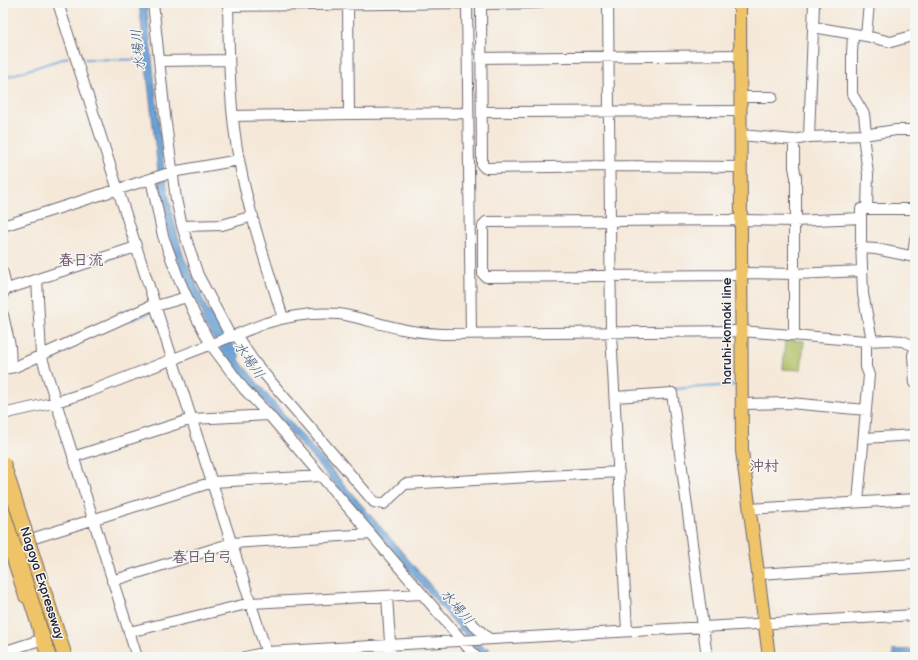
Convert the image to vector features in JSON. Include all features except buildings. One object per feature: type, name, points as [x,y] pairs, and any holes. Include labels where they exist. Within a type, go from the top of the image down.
[{"type":"highway","points":[[3,454],[70,657]]},
{"type":"highway","name":"Nagoya Expressway","points":[[3,463],[66,657]]},
{"type":"highway","points":[[4,501],[35,587],[60,637],[66,657]]},
{"type":"highway","name":"Nagoya Expressway","points":[[4,501],[34,612],[49,657]]},
{"type":"highway","points":[[3,524],[6,544],[46,657]]},
{"type":"highway","points":[[34,612],[46,625],[56,657]]},
{"type":"main road","name":"haruhi-komaki line","points":[[740,3],[742,451],[769,657]]},
{"type":"street","points":[[58,3],[268,654]]},
{"type":"street","points":[[153,3],[170,173],[182,226],[198,275],[234,336],[254,364],[374,502],[384,504],[405,484],[619,472]]},
{"type":"street","points":[[283,318],[253,216],[239,160],[233,116],[229,60],[228,4],[467,3],[470,334]]},
{"type":"street","points":[[540,3],[484,4],[481,6],[482,165],[485,168],[610,166],[741,167]]},
{"type":"street","points":[[608,3],[611,333],[627,631]]},
{"type":"street","points":[[809,137],[814,3]]},
{"type":"street","points":[[866,36],[869,3]]},
{"type":"street","points":[[348,4],[349,114]]},
{"type":"street","points":[[813,27],[892,42],[915,35]]},
{"type":"street","points":[[854,35],[852,53],[852,94],[864,114],[864,134],[868,174],[867,208]]},
{"type":"street","points":[[481,58],[740,55]]},
{"type":"street","points":[[159,61],[229,60]]},
{"type":"street","points":[[741,97],[772,97]]},
{"type":"street","points":[[482,112],[741,111]]},
{"type":"street","points":[[233,116],[468,113]]},
{"type":"street","points":[[741,135],[794,140],[809,137],[915,130]]},
{"type":"street","points":[[794,140],[794,167],[796,177],[794,335]]},
{"type":"street","points":[[3,226],[170,173],[239,160]]},
{"type":"street","points":[[153,178],[163,236],[178,277],[194,313],[211,345],[244,389],[269,415],[422,594],[464,640],[476,657]]},
{"type":"street","points":[[858,502],[870,375],[866,367],[869,341],[863,294],[861,209],[915,210]]},
{"type":"street","points":[[182,226],[222,225],[253,216]]},
{"type":"street","points":[[861,218],[795,221],[486,222],[483,226],[483,274],[486,277],[611,276],[795,274],[862,270]]},
{"type":"street","points":[[861,248],[876,249],[914,257],[915,239]]},
{"type":"street","points":[[3,272],[4,292],[37,279],[136,247]]},
{"type":"street","points":[[37,279],[41,355],[137,657]]},
{"type":"street","points":[[3,315],[10,346],[7,368],[41,355],[155,305],[187,297]]},
{"type":"street","points":[[3,414],[56,402],[91,391],[283,318],[303,315],[337,314],[351,316],[402,330],[442,334],[741,331],[869,341],[902,341],[915,346]]},
{"type":"street","points":[[915,350],[913,355],[915,383]]},
{"type":"street","points":[[615,397],[672,393],[707,657]]},
{"type":"street","points":[[741,404],[790,403],[866,410]]},
{"type":"street","points":[[73,457],[192,419],[269,415]]},
{"type":"street","points":[[864,438],[915,435]]},
{"type":"street","points":[[31,539],[213,482],[321,476]]},
{"type":"street","points":[[749,508],[915,499]]},
{"type":"street","points":[[112,581],[232,543],[371,534]]},
{"type":"street","points":[[758,574],[915,564]]},
{"type":"street","points":[[128,632],[251,603],[422,594]]},
{"type":"street","points":[[387,596],[390,657]]},
{"type":"street","points":[[245,657],[390,644],[915,615]]},
{"type":"street","points":[[470,622],[488,639]]},
{"type":"street","points":[[3,652],[40,640]]},
{"type":"green space","points":[[785,340],[804,341],[801,370],[783,369]]},
{"type":"water","points":[[139,3],[146,3],[164,170],[173,218],[183,255],[208,311],[215,315],[239,354],[239,360],[265,392],[485,649],[488,647],[490,649],[487,651],[493,657],[484,657],[461,630],[458,630],[459,628],[264,402],[234,365],[226,358],[202,321],[203,314],[195,299],[191,298],[193,296],[174,251],[166,224],[160,188]]},
{"type":"water","points":[[915,649],[915,657],[893,657],[893,650]]},
{"type":"waterway","points":[[3,78],[68,57]]},
{"type":"waterway","name":"水場川","points":[[85,59],[148,60]]},
{"type":"waterway","points":[[132,320],[151,312]]},
{"type":"waterway","points":[[673,389],[736,385]]},
{"type":"district","name":"春日流","points":[[81,260]]},
{"type":"district","name":"沖村","points":[[764,466]]},
{"type":"district","name":"春日白弓","points":[[202,557]]}]
